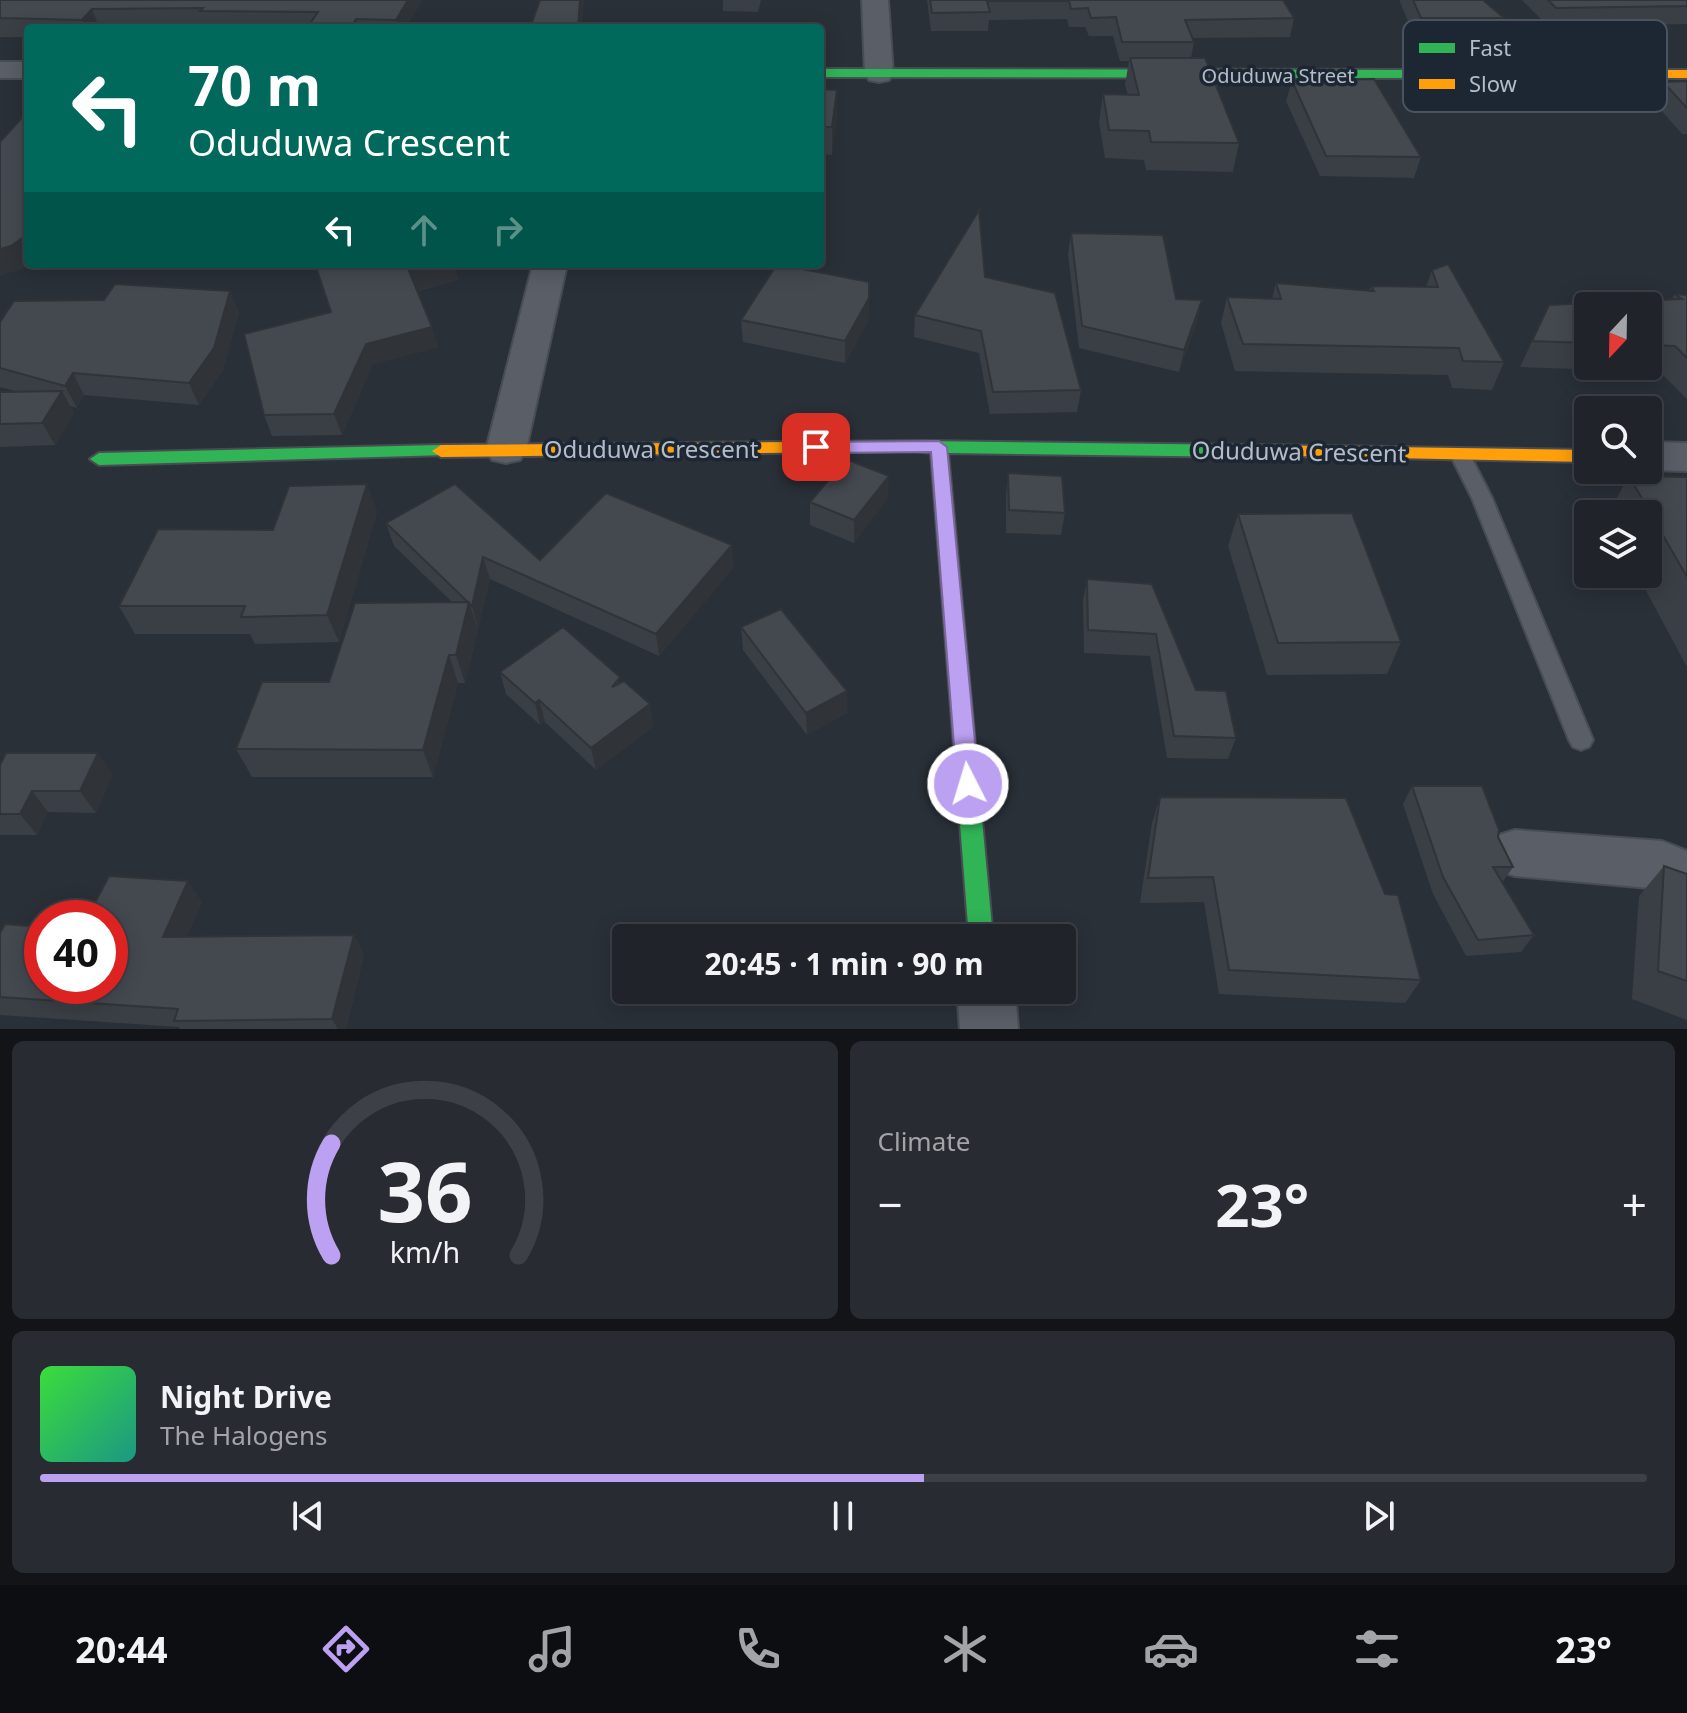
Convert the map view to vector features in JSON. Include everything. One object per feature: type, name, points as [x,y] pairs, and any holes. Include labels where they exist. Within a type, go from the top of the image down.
[{"type":"street","points":[[875,0],[879,74]]},
{"type":"street","points":[[0,70],[24,70]]},
{"type":"street","name":"Oduduwa Street","points":[[824,73],[1403,74]]},
{"type":"street","points":[[506,450],[549,268]]},
{"type":"street","points":[[939,447],[980,924]]},
{"type":"street","name":"Oduduwa Crescent","points":[[99,459],[506,450],[939,447],[1574,456]]},
{"type":"street","points":[[1662,456],[1687,457]]},
{"type":"street","points":[[1515,853],[1662,865],[1687,875]]},
{"type":"street","points":[[987,1004],[989,1029]]},
{"type":"lane","points":[[1460,454],[1482,498],[1581,740]]},
{"type":"building","points":[[0,0],[408,0],[396,20],[356,19],[353,24],[310,24],[318,12],[200,11],[203,8],[92,9],[82,20],[0,18]]},
{"type":"building","points":[[540,0],[580,0],[578,24],[531,24]]},
{"type":"building","points":[[930,0],[1283,0],[1294,18],[1185,20],[1194,42],[1122,42],[1116,17],[1091,18],[1088,8],[1071,9],[1069,1],[987,1],[990,12],[932,13]]},
{"type":"building","points":[[1413,0],[1483,0],[1504,18],[1421,18]]},
{"type":"building","points":[[1548,0],[1687,0],[1687,6],[1556,8]]},
{"type":"building","points":[[1130,58],[1205,58],[1239,143],[1151,142],[1149,131],[1109,130],[1103,94],[1139,95]]},
{"type":"building","points":[[1374,79],[1421,157],[1326,156],[1292,81]]},
{"type":"building","points":[[1687,81],[1687,108],[1667,86],[1667,82]]},
{"type":"building","points":[[824,89],[837,90],[832,127],[824,127]]},
{"type":"building","points":[[24,115],[24,237],[0,249],[0,142]]},
{"type":"building","points":[[979,210],[985,277],[1055,293],[1081,390],[993,392],[981,331],[915,315]]},
{"type":"building","points":[[1071,233],[1163,235],[1176,299],[1202,300],[1184,350],[1082,326]]},
{"type":"building","points":[[1448,264],[1504,362],[1463,361],[1459,348],[1243,344],[1227,297],[1281,299],[1276,283],[1374,291],[1371,286],[1438,287],[1432,270]]},
{"type":"building","points":[[316,268],[421,268],[409,271],[432,327],[366,344],[334,414],[264,415],[244,334],[331,312]]},
{"type":"building","points":[[774,268],[797,268],[869,282],[869,298],[845,341],[741,320]]},
{"type":"building","points":[[115,284],[230,291],[214,348],[189,383],[73,373],[65,386],[0,368],[0,322],[14,301],[104,300]]},
{"type":"building","points":[[1674,294],[1687,295],[1687,358],[1675,346],[1662,346],[1662,300],[1682,299]]},
{"type":"building","points":[[1574,304],[1574,342],[1532,341],[1549,305]]},
{"type":"building","points":[[62,391],[42,423],[0,424],[0,392]]},
{"type":"building","points":[[846,459],[889,476],[854,520],[810,502]]},
{"type":"building","points":[[1008,473],[1062,476],[1065,513],[1009,510]]},
{"type":"building","points":[[1662,477],[1687,477],[1687,577],[1662,533],[1662,500],[1643,500],[1634,484],[1662,484]]},
{"type":"building","points":[[367,484],[327,615],[241,617],[245,606],[119,606],[158,529],[273,530],[289,486]]},
{"type":"building","points":[[455,484],[540,560],[606,493],[732,545],[656,634],[483,557],[472,606],[386,523]]},
{"type":"building","points":[[1352,513],[1401,642],[1278,643],[1238,514]]},
{"type":"building","points":[[1087,579],[1152,584],[1196,690],[1226,691],[1236,738],[1174,736],[1156,634],[1088,630]]},
{"type":"building","points":[[469,602],[456,655],[449,655],[423,750],[236,749],[262,682],[329,682],[355,603]]},
{"type":"building","points":[[781,609],[847,691],[806,713],[741,627]]},
{"type":"building","points":[[563,627],[620,677],[612,687],[624,681],[650,704],[591,748],[539,700],[535,703],[500,672]]},
{"type":"building","points":[[6,753],[98,753],[80,791],[32,791],[20,814],[0,814],[0,765]]},
{"type":"building","points":[[1412,786],[1482,786],[1499,830],[1498,837],[1513,867],[1493,867],[1534,935],[1478,940],[1443,877]]},
{"type":"building","points":[[1160,797],[1346,798],[1385,894],[1398,895],[1421,980],[1229,970],[1213,877],[1148,878]]},
{"type":"building","points":[[1664,866],[1687,874],[1687,981],[1658,971]]},
{"type":"building","points":[[109,876],[188,881],[163,937],[354,935],[332,1019],[174,1021],[178,1009],[104,1004],[128,1004],[128,900],[96,900]]},
{"type":"building","points":[[5,924],[24,926],[24,999],[0,997],[0,933]]},
{"type":"traffic: fast","points":[[824,73],[1403,74]]},
{"type":"traffic: fast","points":[[922,447],[1248,451]]},
{"type":"traffic: fast","points":[[939,447],[980,924]]},
{"type":"traffic: fast","points":[[99,459],[441,451]]},
{"type":"traffic: slow","points":[[1667,74],[1687,74]]},
{"type":"traffic: slow","points":[[441,451],[922,447]]},
{"type":"traffic: slow","points":[[1248,451],[1574,456]]},
{"type":"route","points":[[816,447],[939,447],[968,784]]}]
